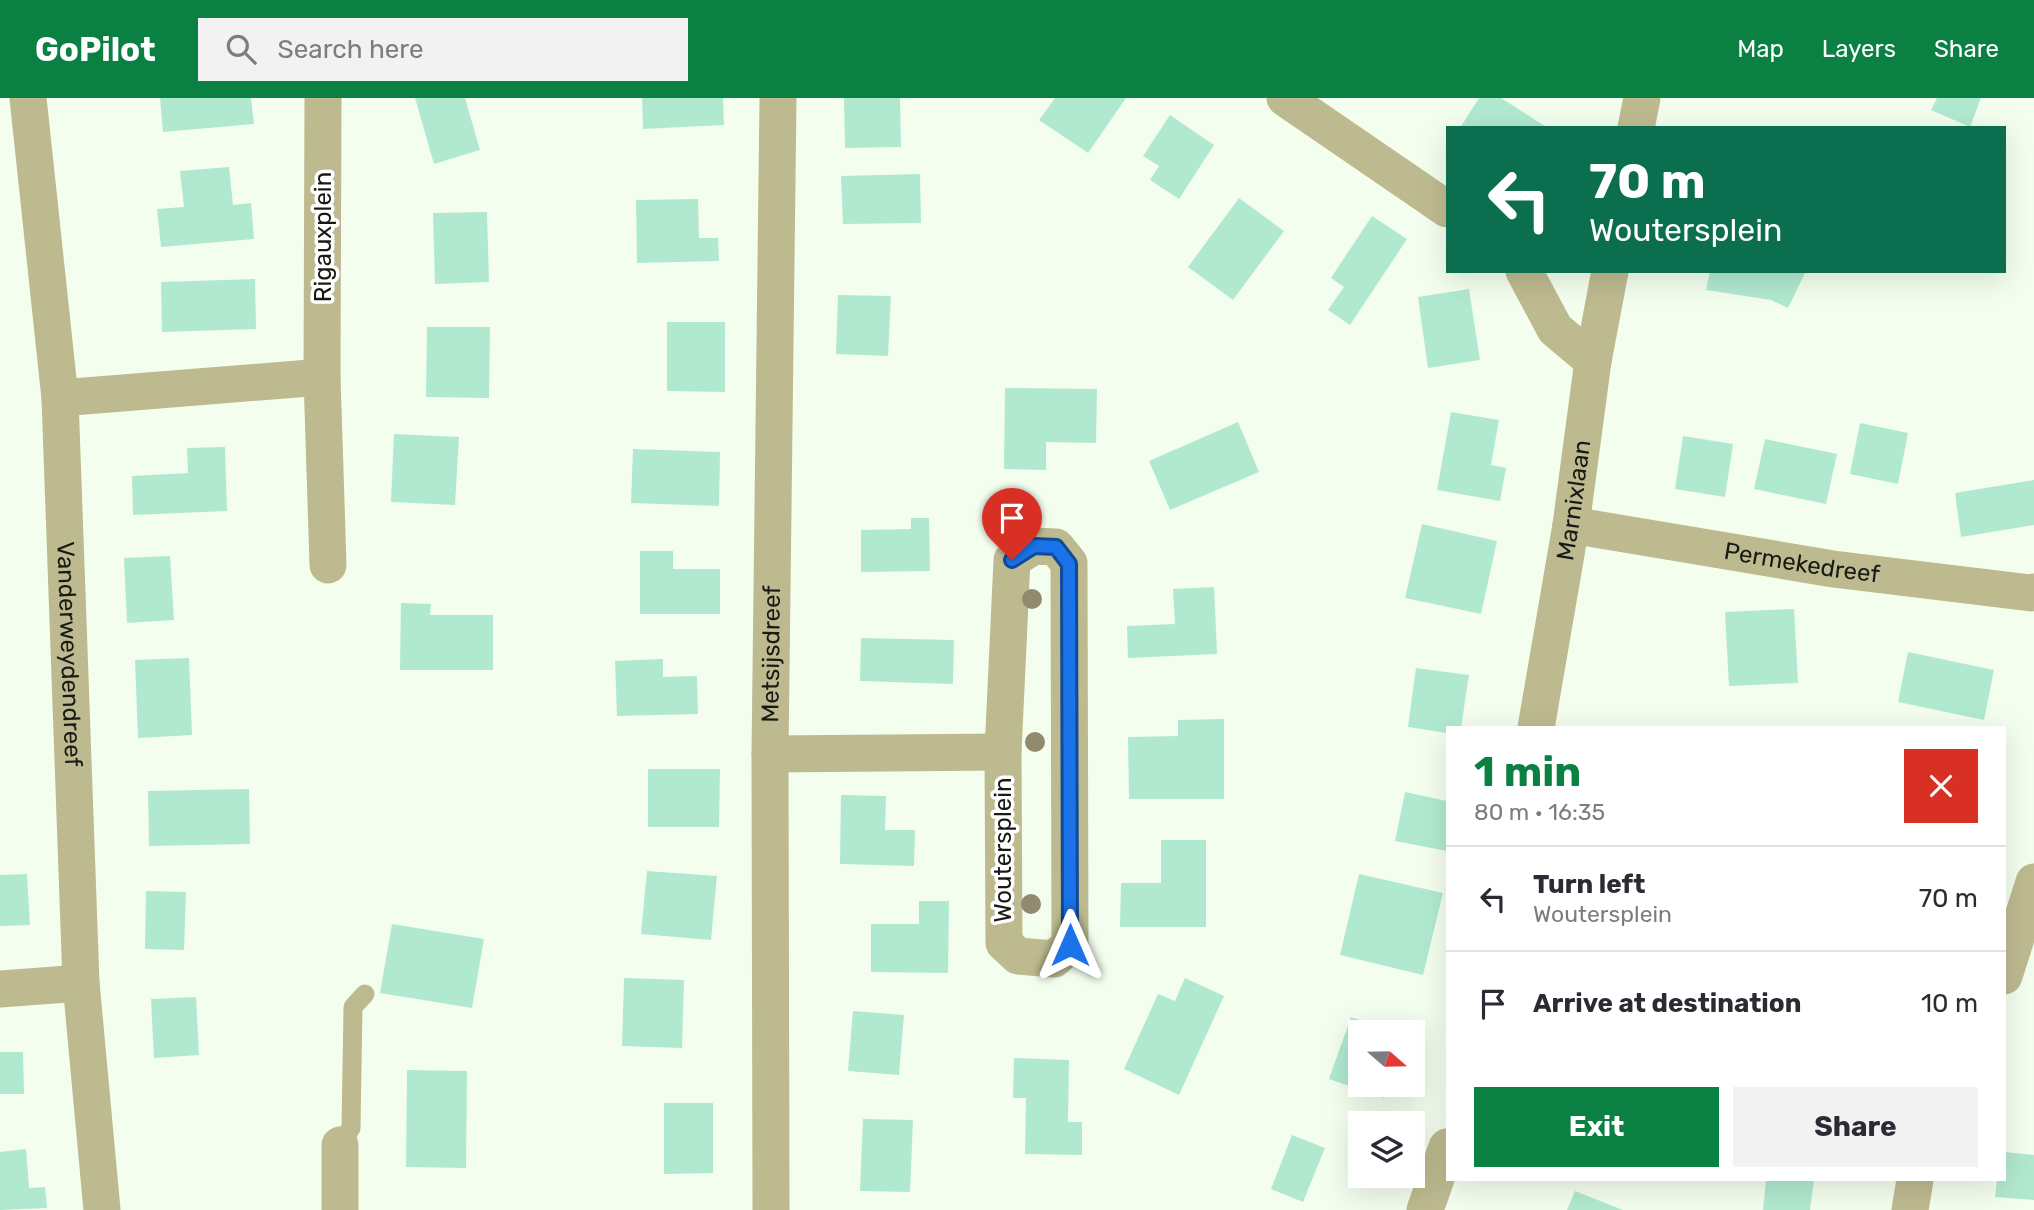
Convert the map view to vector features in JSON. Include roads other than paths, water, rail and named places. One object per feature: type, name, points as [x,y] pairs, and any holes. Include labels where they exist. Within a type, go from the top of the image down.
[{"type":"street","name":"Vanderweydendreef","points":[[28,98],[60,398],[81,983],[102,1210]]},
{"type":"street","name":"Rigauxplein","points":[[323,98],[322,377],[328,565]]},
{"type":"street","name":"Metsijsdreef","points":[[771,1210],[770,754],[778,98]]},
{"type":"street","points":[[1285,98],[1446,208]]},
{"type":"street","points":[[1636,126],[1642,98]]},
{"type":"street","points":[[1525,273],[1555,329],[1593,361]]},
{"type":"street","name":"Marnixlaan","points":[[1536,726],[1571,525],[1593,361],[1610,273]]},
{"type":"street","points":[[60,398],[322,377]]},
{"type":"street","name":"Permekedreef","points":[[1571,525],[1833,569],[2033,597]]},
{"type":"street","name":"Woutersplein","points":[[1034,546],[1056,547],[1069,564],[1070,945],[1054,959],[1018,956],[1003,943],[1003,752],[1012,560],[1034,546]]},
{"type":"street","name":"Woutersplein","points":[[770,754],[1003,752]]},
{"type":"street","points":[[2006,969],[2034,882]]},
{"type":"street","points":[[0,989],[81,983]]},
{"type":"street","points":[[340,1145],[340,1210]]},
{"type":"street","points":[[1425,1210],[1446,1150]]},
{"type":"street","points":[[1910,1210],[1915,1181]]},
{"type":"lane","points":[[340,1145],[351,1128],[353,1007],[365,994]]}]
